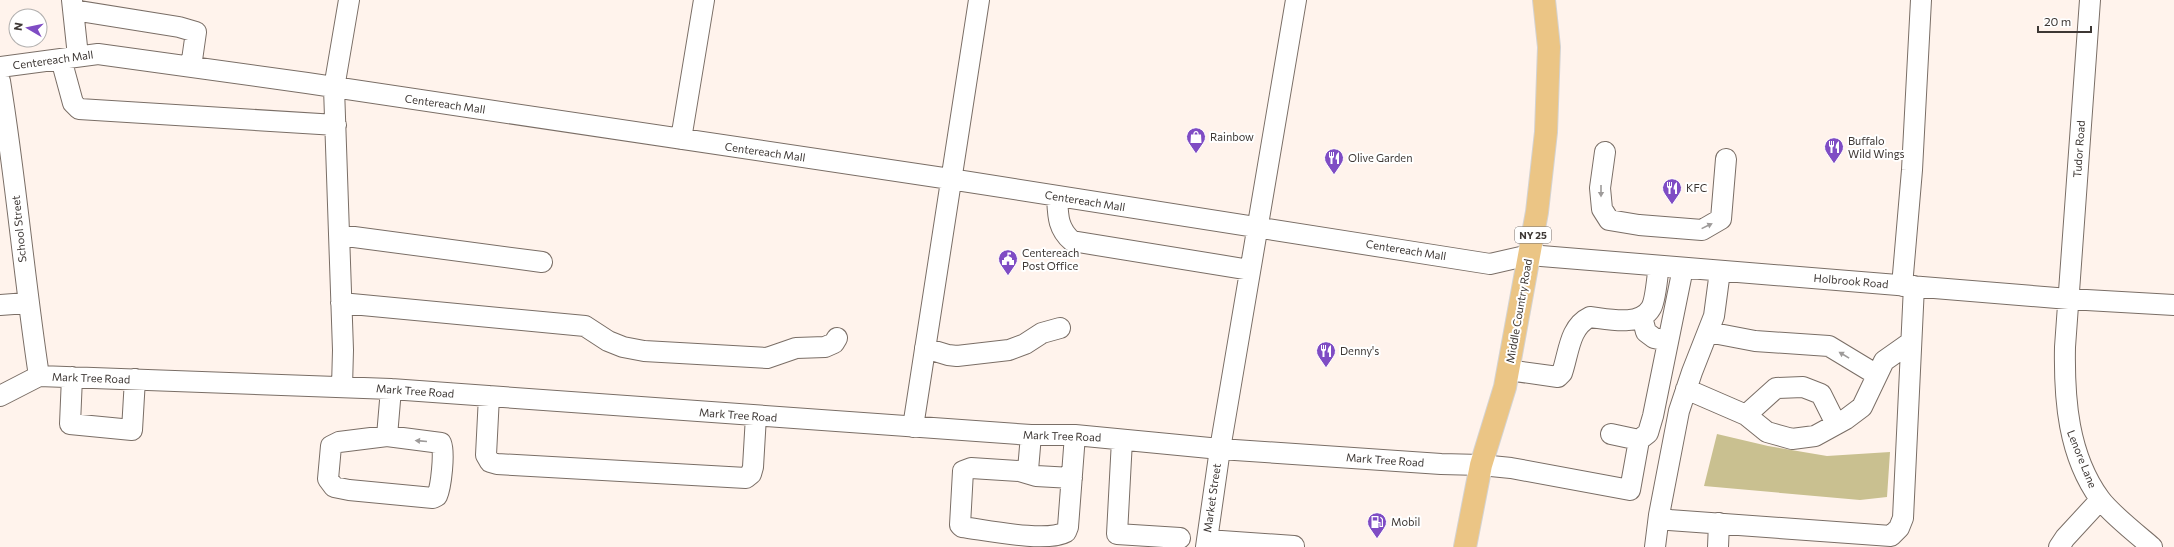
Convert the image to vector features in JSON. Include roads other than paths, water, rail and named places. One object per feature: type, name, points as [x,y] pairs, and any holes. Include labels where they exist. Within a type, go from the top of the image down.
[{"type":"main road","name":"Middle Country Road","points":[[1465,547],[1481,465],[1505,387],[1537,212],[1546,132],[1548,47],[1544,0]]},
{"type":"street","points":[[342,387],[343,350],[334,88],[349,0]]},
{"type":"street","points":[[682,139],[704,0]]},
{"type":"street","points":[[913,427],[950,179],[979,0]]},
{"type":"street","name":"Market Street","points":[[1206,543],[1220,448],[1296,0]]},
{"type":"street","points":[[1659,514],[1669,520],[1890,536],[1898,538],[1903,518],[1911,342],[1908,286],[1912,170],[1921,0]]},
{"type":"street","name":"Tudor Road","points":[[2069,299],[2090,0]]},
{"type":"street","points":[[191,67],[196,32],[179,27],[73,5],[70,57],[73,103],[79,109],[336,125]]},
{"type":"street","name":"Centereach Mall","points":[[0,67],[98,54],[950,179],[1490,264],[1529,255]]},
{"type":"street","name":"School Street","points":[[0,81],[7,176],[38,376]]},
{"type":"street","points":[[1605,152],[1600,188],[1602,209],[1609,220],[1639,225],[1702,230],[1722,219],[1726,159]]},
{"type":"street","points":[[1057,196],[1058,222],[1065,235],[1072,241],[1250,270]]},
{"type":"street","points":[[339,235],[542,262]]},
{"type":"street","name":"Holbrook Road","points":[[1529,255],[2069,299],[2174,305]]},
{"type":"street","points":[[1508,370],[1558,378],[1562,373],[1573,332],[1584,320],[1590,317],[1625,320],[1642,317],[1652,308],[1659,266]]},
{"type":"street","points":[[1611,434],[1639,440],[1648,433],[1683,268]]},
{"type":"street","points":[[1655,547],[1659,514],[1679,411],[1714,316],[1720,271]]},
{"type":"street","name":"Lenore Lane","points":[[2069,299],[2065,372],[2069,426],[2088,478],[2100,500],[2152,547]]},
{"type":"street","points":[[0,305],[27,303]]},
{"type":"street","points":[[341,303],[585,326],[608,341],[623,347],[644,351],[767,358],[796,348],[825,347],[834,343],[837,338]]},
{"type":"street","points":[[1642,317],[1646,332],[1654,338],[1668,341]]},
{"type":"street","points":[[925,348],[948,355],[957,356],[1009,350],[1025,344],[1042,333],[1060,328]]},
{"type":"street","points":[[1708,332],[1755,341],[1829,346],[1878,375]]},
{"type":"street","points":[[1686,389],[1746,415],[1768,432],[1792,439],[1815,436],[1862,407],[1884,361],[1911,342]]},
{"type":"street","name":"Mark Tree Road","points":[[0,396],[38,376],[391,389],[1031,435],[1075,435],[1220,448],[1441,464],[1481,465],[1511,468],[1630,490],[1639,440]]},
{"type":"street","points":[[72,377],[70,424],[132,430],[135,379]]},
{"type":"street","points":[[1746,415],[1776,388],[1803,387],[1821,394],[1836,424]]},
{"type":"street","points":[[387,436],[391,389]]},
{"type":"street","points":[[490,396],[486,455],[490,462],[497,464],[746,478],[752,474],[756,416]]},
{"type":"street","points":[[1019,472],[1028,470],[1031,435]]},
{"type":"street","points":[[1072,478],[1036,476],[1019,472],[964,469],[961,486],[960,525],[962,527],[1030,535],[1060,535],[1066,532],[1068,527],[1072,478],[1075,435]]},
{"type":"street","points":[[387,436],[441,443],[442,457],[439,491],[437,496],[432,498],[349,490],[334,487],[328,479],[329,458],[332,446],[339,442],[387,436]]},
{"type":"street","points":[[1122,440],[1117,534],[1180,538]]},
{"type":"street","points":[[2059,547],[2065,538],[2100,500]]},
{"type":"street","points":[[1718,547],[1719,523]]},
{"type":"street","points":[[1206,543],[1294,546]]},
{"type":"place","name":"Rainbow","points":[[1196,154]]},
{"type":"place","name":"Buffalo Wild Wings","points":[[1834,164]]},
{"type":"place","name":"Olive Garden","points":[[1334,175]]},
{"type":"place","name":"KFC","points":[[1672,205]]},
{"type":"place","name":"Centereach Post Office","points":[[1008,276]]},
{"type":"place","name":"Denny's","points":[[1326,368]]},
{"type":"place","name":"Mobil","points":[[1377,539]]}]
